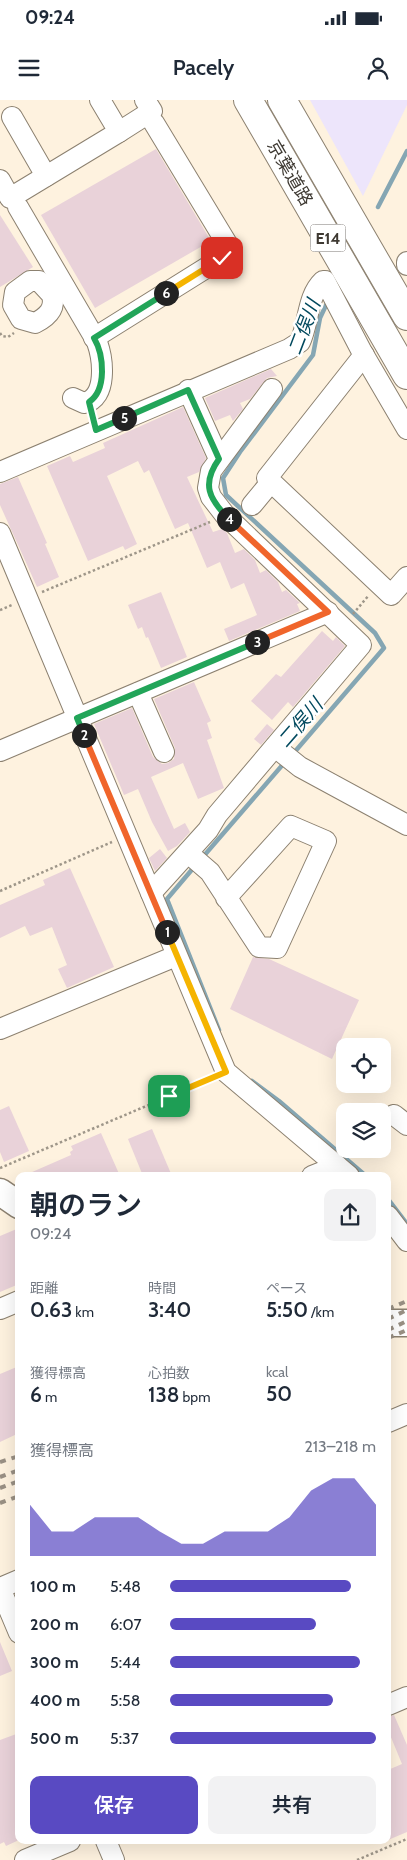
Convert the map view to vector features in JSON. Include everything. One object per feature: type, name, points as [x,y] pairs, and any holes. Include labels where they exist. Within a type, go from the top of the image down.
[{"type":"highway","name":"京葉道路","points":[[248,100],[407,375]]},
{"type":"highway","name":"京葉道路","points":[[282,100],[407,316]]},
{"type":"main road","points":[[0,1192],[15,1202]]},
{"type":"main road","points":[[391,1323],[407,1323]]},
{"type":"street","points":[[100,100],[119,132]]},
{"type":"street","points":[[0,180],[10,198],[152,111],[145,100]]},
{"type":"street","points":[[12,117],[46,176]]},
{"type":"street","points":[[94,338],[222,258],[229,247],[154,123]]},
{"type":"street","points":[[18,207],[59,292],[94,338],[102,357],[100,381],[96,396],[81,400],[96,430]]},
{"type":"street","points":[[0,472],[188,390],[289,349],[300,342],[317,290],[323,281],[407,429]]},
{"type":"street","points":[[364,355],[267,478],[391,595],[407,577]]},
{"type":"street","points":[[151,893],[188,852],[362,645],[230,520],[214,502],[208,488],[210,470],[272,389]]},
{"type":"street","points":[[188,390],[219,459]]},
{"type":"street","points":[[252,505],[271,482]]},
{"type":"street","points":[[0,533],[226,1072],[343,1171]]},
{"type":"street","points":[[0,751],[328,612]]},
{"type":"street","points":[[138,692],[164,752]]},
{"type":"street","points":[[275,747],[300,767],[407,825]]},
{"type":"street","points":[[188,852],[210,872],[226,898],[259,947],[277,948],[326,841],[292,826],[226,898]]},
{"type":"street","points":[[0,1029],[176,956]]},
{"type":"street","points":[[391,1220],[407,1241]]},
{"type":"street","points":[[0,1309],[15,1303]]},
{"type":"street","points":[[391,1421],[407,1414]]},
{"type":"street","points":[[15,1582],[0,1588],[15,1624]]},
{"type":"street","points":[[391,1704],[407,1697]]},
{"type":"street","points":[[25,1860],[63,1844]]},
{"type":"street","points":[[107,1844],[114,1860]]},
{"type":"path","points":[[0,610],[230,520]]},
{"type":"path","points":[[0,891],[127,835]]},
{"type":"path","points":[[0,1168],[226,1072]]},
{"type":"path","points":[[357,1860],[407,1839]]},
{"type":"shaded area","points":[[310,100],[407,100],[407,105],[363,196]]},
{"type":"building","points":[[156,149],[211,241],[95,308],[41,215]]},
{"type":"building","points":[[0,215],[33,267],[0,287]]},
{"type":"building","points":[[271,369],[277,376],[267,378],[250,399],[240,403],[243,409],[233,421],[230,415],[215,421],[205,398]]},
{"type":"building","points":[[183,407],[206,458],[199,472],[187,477],[213,532],[222,529],[227,533],[235,553],[244,549],[255,560],[260,573],[266,570],[278,582],[282,592],[286,590],[300,603],[297,604],[300,611],[229,641],[224,629],[257,615],[244,583],[231,589],[220,562],[207,568],[188,523],[175,529],[149,470],[144,473],[138,461],[107,476],[137,544],[125,550],[123,546],[88,561],[47,466],[70,456],[73,462],[105,448],[103,443]]},
{"type":"building","points":[[18,477],[47,543],[45,544],[59,577],[37,587],[0,505],[0,484]]},
{"type":"building","points":[[161,592],[187,657],[161,668],[148,637],[146,638],[142,627],[138,629],[128,605]]},
{"type":"building","points":[[322,631],[333,641],[336,637],[345,646],[293,707],[288,702],[272,720],[251,701],[276,674],[281,677]]},
{"type":"building","points":[[194,682],[211,721],[207,723],[212,738],[207,740],[224,788],[198,799],[183,763],[151,777],[174,829],[185,823],[190,832],[177,846],[168,851],[152,822],[138,789],[124,795],[94,724],[132,708],[153,757],[162,764],[168,763],[174,759],[175,748],[154,699]]},
{"type":"building","points":[[267,724],[274,730],[261,745],[254,739]]},
{"type":"building","points":[[160,849],[167,858],[155,871],[149,858]]},
{"type":"building","points":[[70,868],[114,967],[67,988],[58,969],[67,965],[52,927],[30,936],[25,926],[0,938],[0,905],[45,885],[43,880]]},
{"type":"building","points":[[253,957],[269,959],[359,1000],[342,1038],[336,1038],[336,1050],[332,1059],[230,1009]]},
{"type":"building","points":[[9,1106],[29,1151],[4,1162],[0,1152],[0,1110]]},
{"type":"building","points":[[152,1129],[170,1172],[141,1172],[128,1139]]},
{"type":"building","points":[[101,1133],[118,1172],[32,1172],[71,1155],[70,1152],[73,1150],[71,1146]]},
{"type":"building","points":[[15,1230],[15,1286],[0,1292],[0,1236]]},
{"type":"building","points":[[15,1368],[15,1435],[0,1442],[0,1374]]},
{"type":"building","points":[[0,1642],[12,1671],[0,1676]]},
{"type":"building","points":[[394,1715],[407,1745],[407,1832],[391,1839],[391,1769],[402,1764],[391,1737],[391,1716]]},
{"type":"building","points":[[15,1734],[15,1842],[6,1846],[4,1842],[0,1844],[0,1740]]},
{"type":"waterway","points":[[378,207],[407,151]]},
{"type":"waterway","name":"二俣川","points":[[292,755],[384,648],[375,633],[226,495],[223,478],[240,452],[313,355],[320,318],[328,301]]},
{"type":"waterway","name":"二俣川","points":[[202,858],[285,762]]},
{"type":"waterway","name":"二俣川","points":[[195,866],[167,899],[219,1030]]},
{"type":"waterway","name":"二俣川","points":[[252,1081],[279,1101],[361,1172]]},
{"type":"waterway","name":"二俣川","points":[[391,1203],[407,1224]]},
{"type":"railway","points":[[391,1308],[407,1301]]},
{"type":"railway","points":[[391,1318],[407,1310]]},
{"type":"railway","points":[[391,1329],[407,1321]]},
{"type":"railway","points":[[391,1337],[407,1330]]},
{"type":"railway","points":[[0,1462],[15,1457]]},
{"type":"railway","points":[[0,1477],[15,1471]]},
{"type":"railway","points":[[0,1488],[15,1482]]},
{"type":"railway","points":[[0,1503],[15,1497]]},
{"type":"route","points":[[169,1096],[226,1072],[77,718],[328,612],[235,525],[214,502],[208,488],[210,470],[219,459],[188,390],[96,430],[89,402],[96,396],[99,389],[102,357],[94,338],[222,258]]}]
